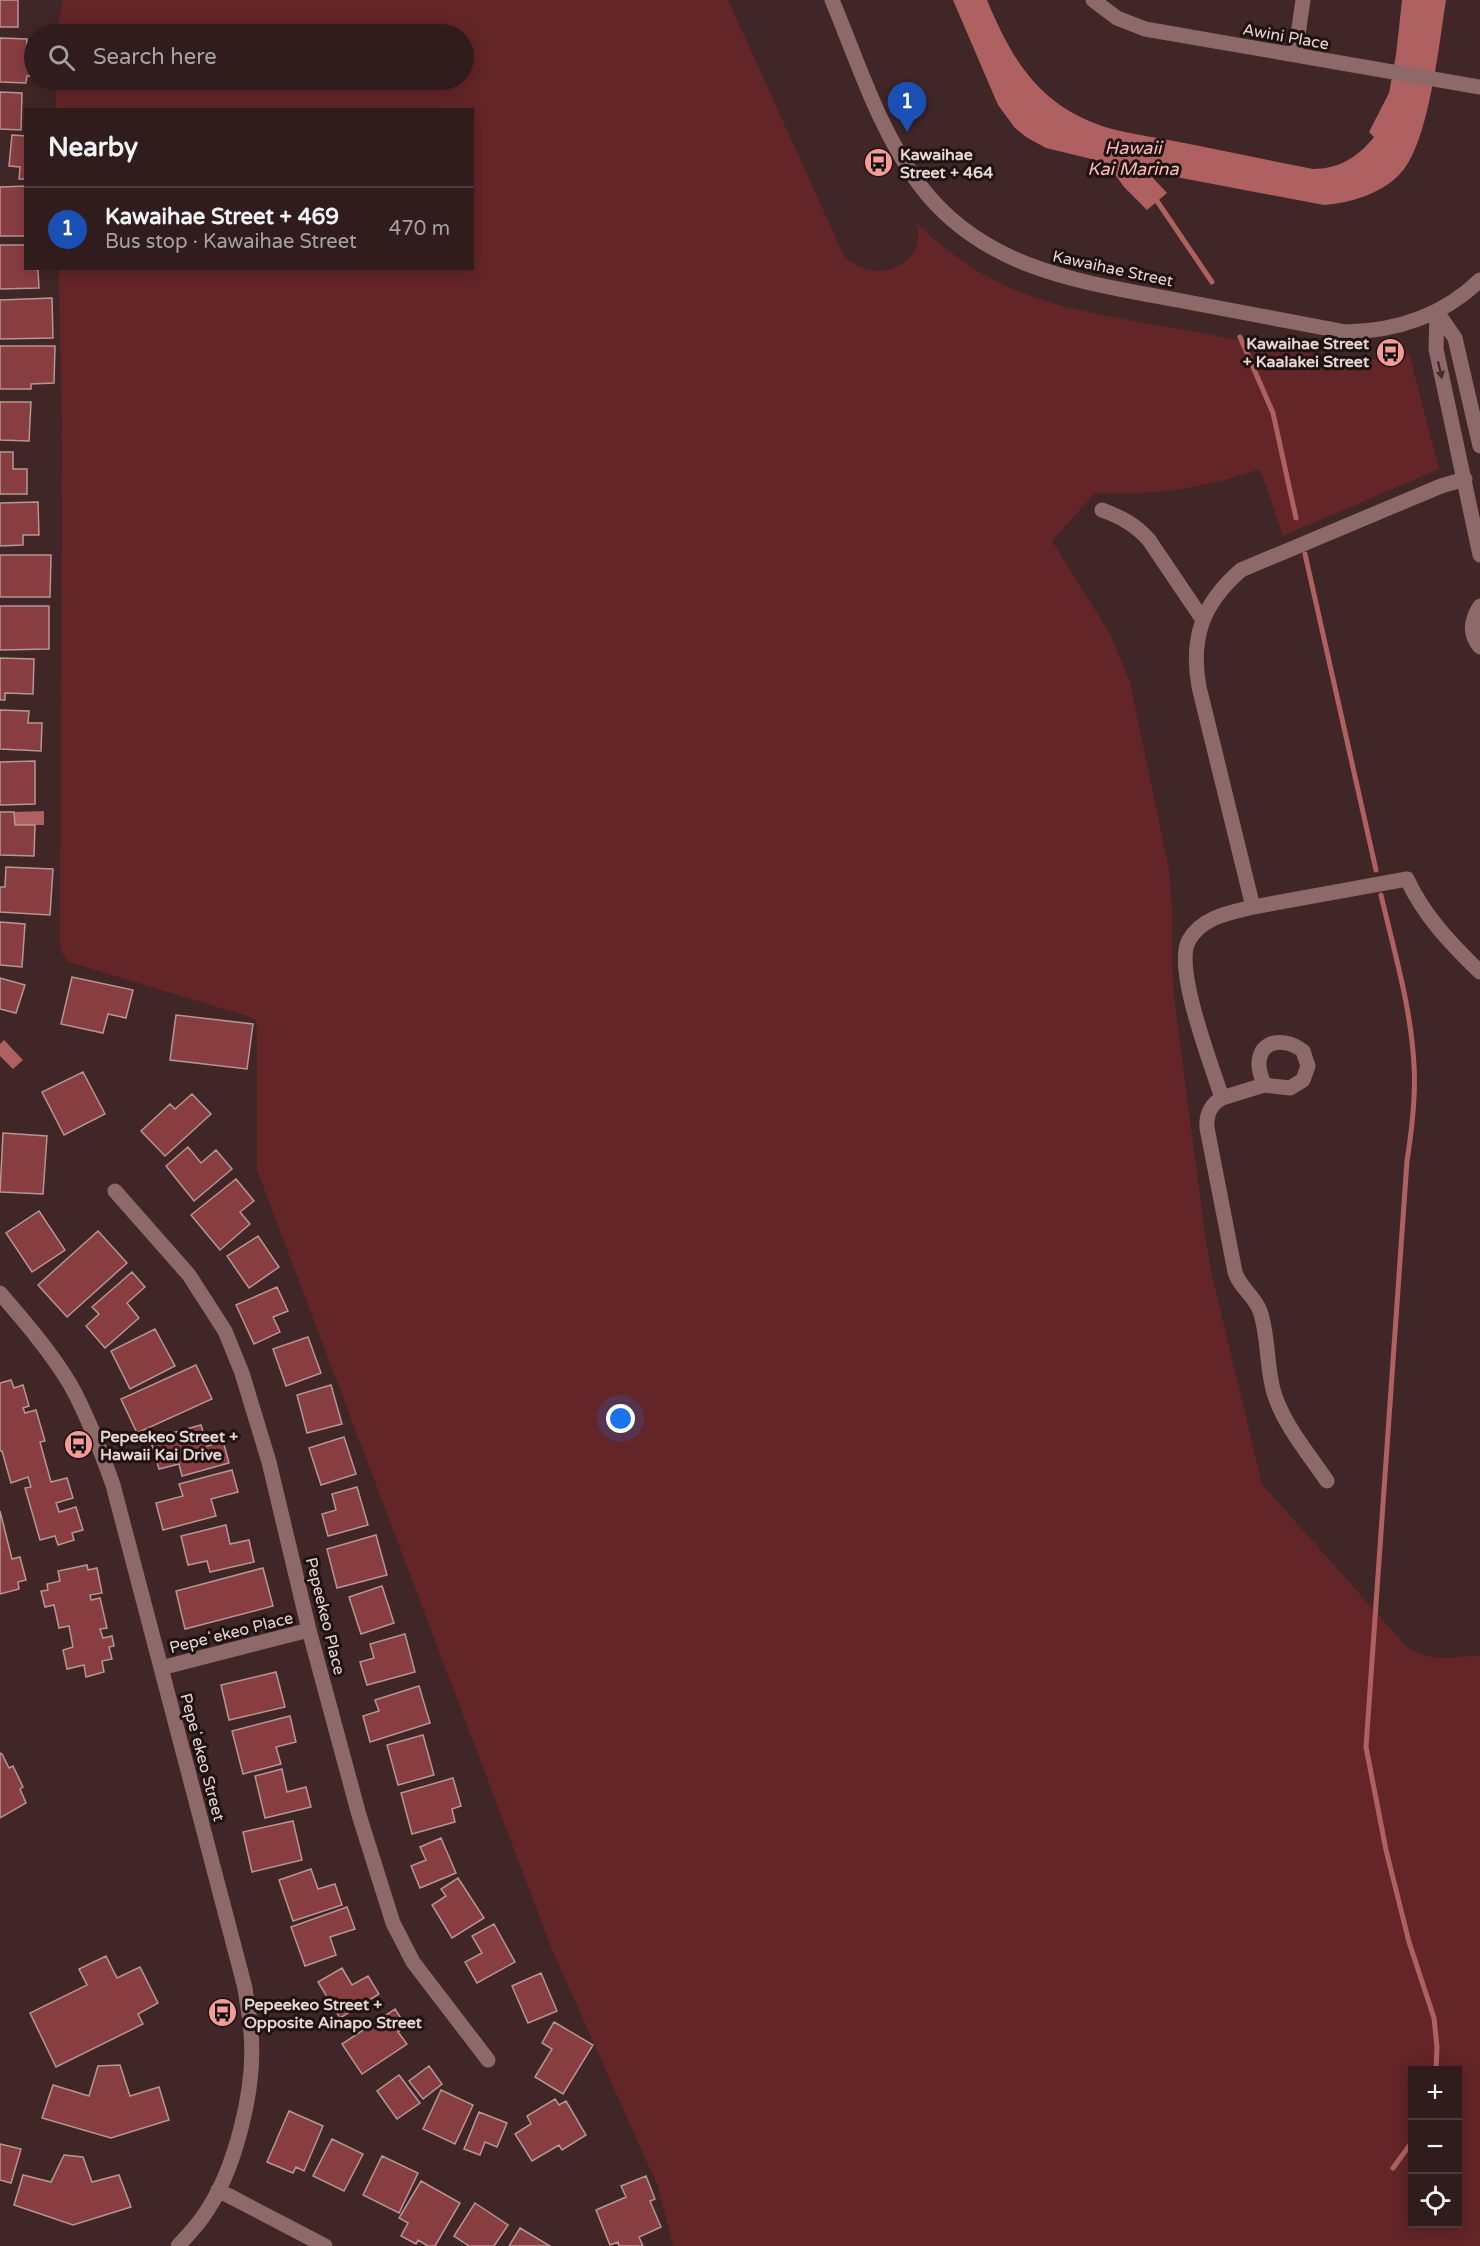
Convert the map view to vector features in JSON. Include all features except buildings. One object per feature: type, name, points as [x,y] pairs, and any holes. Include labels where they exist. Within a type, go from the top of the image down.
[{"type":"street","name":"Kawaihae Street","points":[[832,0],[892,141],[920,184],[955,221],[999,252],[1023,264],[1077,282],[1346,332],[1390,329],[1412,323],[1437,312],[1480,280]]},
{"type":"street","name":"Awini Place","points":[[1094,0],[1117,18],[1145,29],[1480,87]]},
{"type":"street","points":[[1294,55],[1303,0]]},
{"type":"street","points":[[1437,312],[1455,338],[1480,446]]},
{"type":"street","points":[[1437,312],[1436,349],[1480,555]]},
{"type":"street","points":[[1253,907],[1196,671],[1197,640],[1203,620],[1215,595],[1241,570],[1344,529],[1441,486],[1465,479]]},
{"type":"street","points":[[1102,510],[1129,521],[1140,530],[1203,620]]},
{"type":"street","points":[[1480,606],[1472,623],[1472,633],[1480,647]]},
{"type":"street","points":[[1222,1098],[1187,983],[1184,958],[1189,940],[1209,920],[1253,907],[1407,879],[1436,927],[1480,972]]},
{"type":"street","points":[[1264,1085],[1258,1064],[1263,1050],[1276,1042],[1292,1044],[1303,1051],[1308,1066],[1303,1080],[1290,1088],[1264,1085],[1222,1098],[1211,1107],[1207,1120],[1236,1276],[1254,1298],[1261,1314],[1271,1382],[1280,1408],[1326,1481]]},
{"type":"street","name":"Pepeekeo Place","points":[[115,1191],[189,1275],[225,1330],[242,1373],[269,1462],[309,1630],[359,1815],[393,1923],[413,1962],[488,2060]]},
{"type":"street","name":"Pepeʻekeo Street","points":[[0,1293],[49,1352],[70,1385],[97,1441],[113,1485],[244,1988],[251,2034],[251,2068],[241,2132],[218,2190],[202,2218],[178,2246]]},
{"type":"street","name":"Pepeʻekeo Place","points":[[161,1668],[309,1630]]},
{"type":"street","points":[[218,2190],[325,2246]]},
{"type":"shaded area","points":[[63,0],[728,0],[844,256],[856,265],[870,270],[884,271],[907,261],[914,251],[918,238],[916,223],[946,249],[976,270],[1036,298],[1067,307],[1344,360],[1370,360],[1409,353],[1439,469],[1283,536],[1260,469],[1199,486],[1179,489],[1138,493],[1095,493],[1052,541],[1110,634],[1130,682],[1169,870],[1174,996],[1205,1235],[1212,1275],[1262,1484],[1406,1646],[1433,1657],[1480,1655],[1480,2246],[673,2246],[658,2187],[551,1947],[257,1170],[257,1029],[255,1020],[69,962],[62,953],[60,943],[62,444],[59,270],[474,270],[474,108],[56,108],[56,90],[474,90],[474,24],[58,24]]},
{"type":"water","name":"Hawaii Kai Marina","points":[[953,0],[987,0],[1008,44],[1033,81],[1067,109],[1088,120],[1120,131],[1313,169],[1331,167],[1347,161],[1374,137],[1369,132],[1389,93],[1402,0],[1446,0],[1436,67],[1425,118],[1409,161],[1391,182],[1364,196],[1324,205],[1155,173],[1152,175],[1153,178],[1167,193],[1147,210],[1104,162],[1046,148],[1015,128],[998,105]]},
{"type":"water","points":[[44,811],[44,825],[15,825],[14,812]]},
{"type":"water","points":[[4,1040],[23,1060],[13,1069],[0,1056],[0,1044]]},
{"type":"waterway","points":[[1157,201],[1212,282]]},
{"type":"waterway","points":[[1240,337],[1273,413],[1296,518]]},
{"type":"waterway","points":[[1305,554],[1376,870]]},
{"type":"waterway","points":[[1381,895],[1409,1022],[1414,1089],[1366,1747],[1386,1850],[1409,1942],[1434,2018],[1436,2066]]},
{"type":"waterway","points":[[1393,2168],[1408,2147]]},
{"type":"place","name":"Kawaihae Street + 469","points":[[907,132]]},
{"type":"place","name":"Kawaihae Street + 464","points":[[879,163]]},
{"type":"place","name":"Kawaihae Street + Kaalakei Street","points":[[1390,352]]},
{"type":"place","name":"Pepeekeo Street + Hawaii Kai Drive","points":[[79,1445]]},
{"type":"place","name":"Pepeekeo Street + Opposite Ainapo Street","points":[[223,2013]]}]
